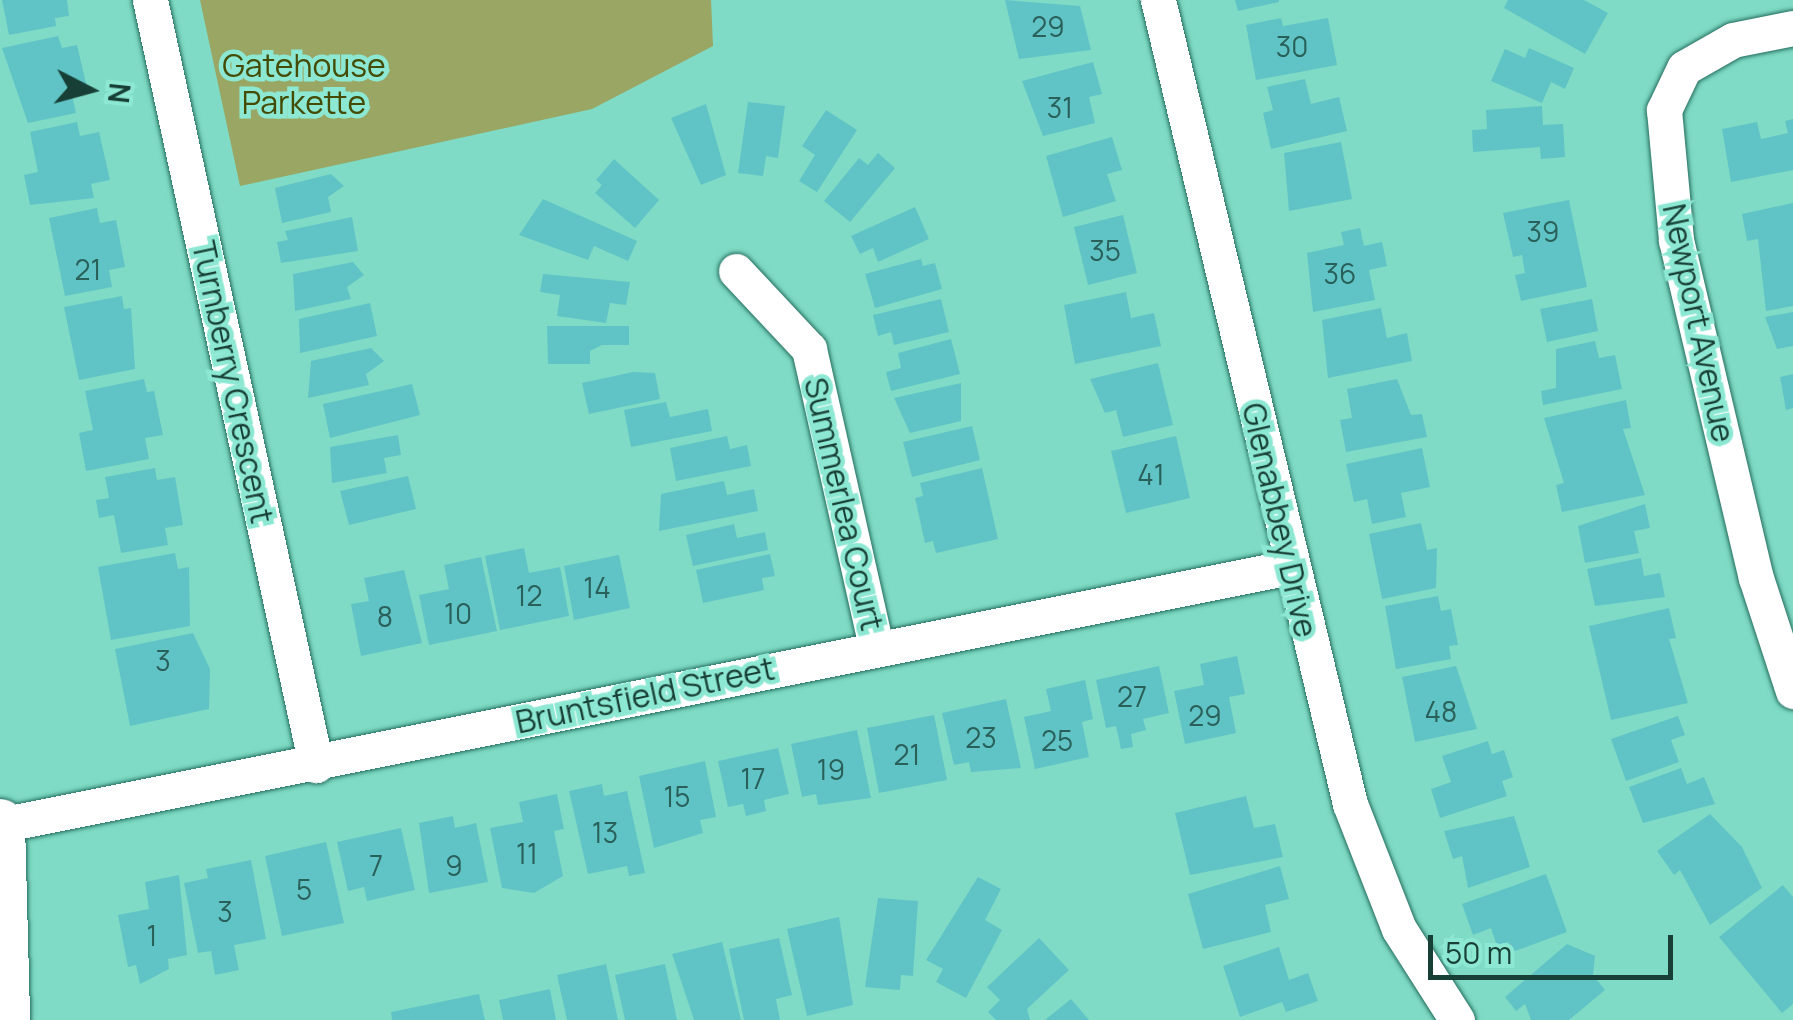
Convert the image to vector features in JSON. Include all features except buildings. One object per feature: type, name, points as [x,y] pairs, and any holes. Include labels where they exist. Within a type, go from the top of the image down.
[{"type":"main road","points":[[0,825],[4,1020]]},
{"type":"street","name":"Turnberry Crescent","points":[[150,0],[316,764]]},
{"type":"street","name":"Glenabbey Drive","points":[[1158,0],[1290,567],[1350,804],[1399,929],[1457,1020]]},
{"type":"street","name":"Newport Avenue","points":[[1793,28],[1733,40],[1684,68],[1664,110],[1676,240],[1756,578],[1793,691]]},
{"type":"street","name":"Summerlea Court","points":[[736,271],[809,350],[876,646]]},
{"type":"street","name":"Bruntsfield Street","points":[[0,825],[316,764],[876,646],[1290,567]]},
{"type":"green space","name":"Gatehouse Parkette","points":[[200,0],[711,0],[713,46],[592,109],[240,186]]}]
